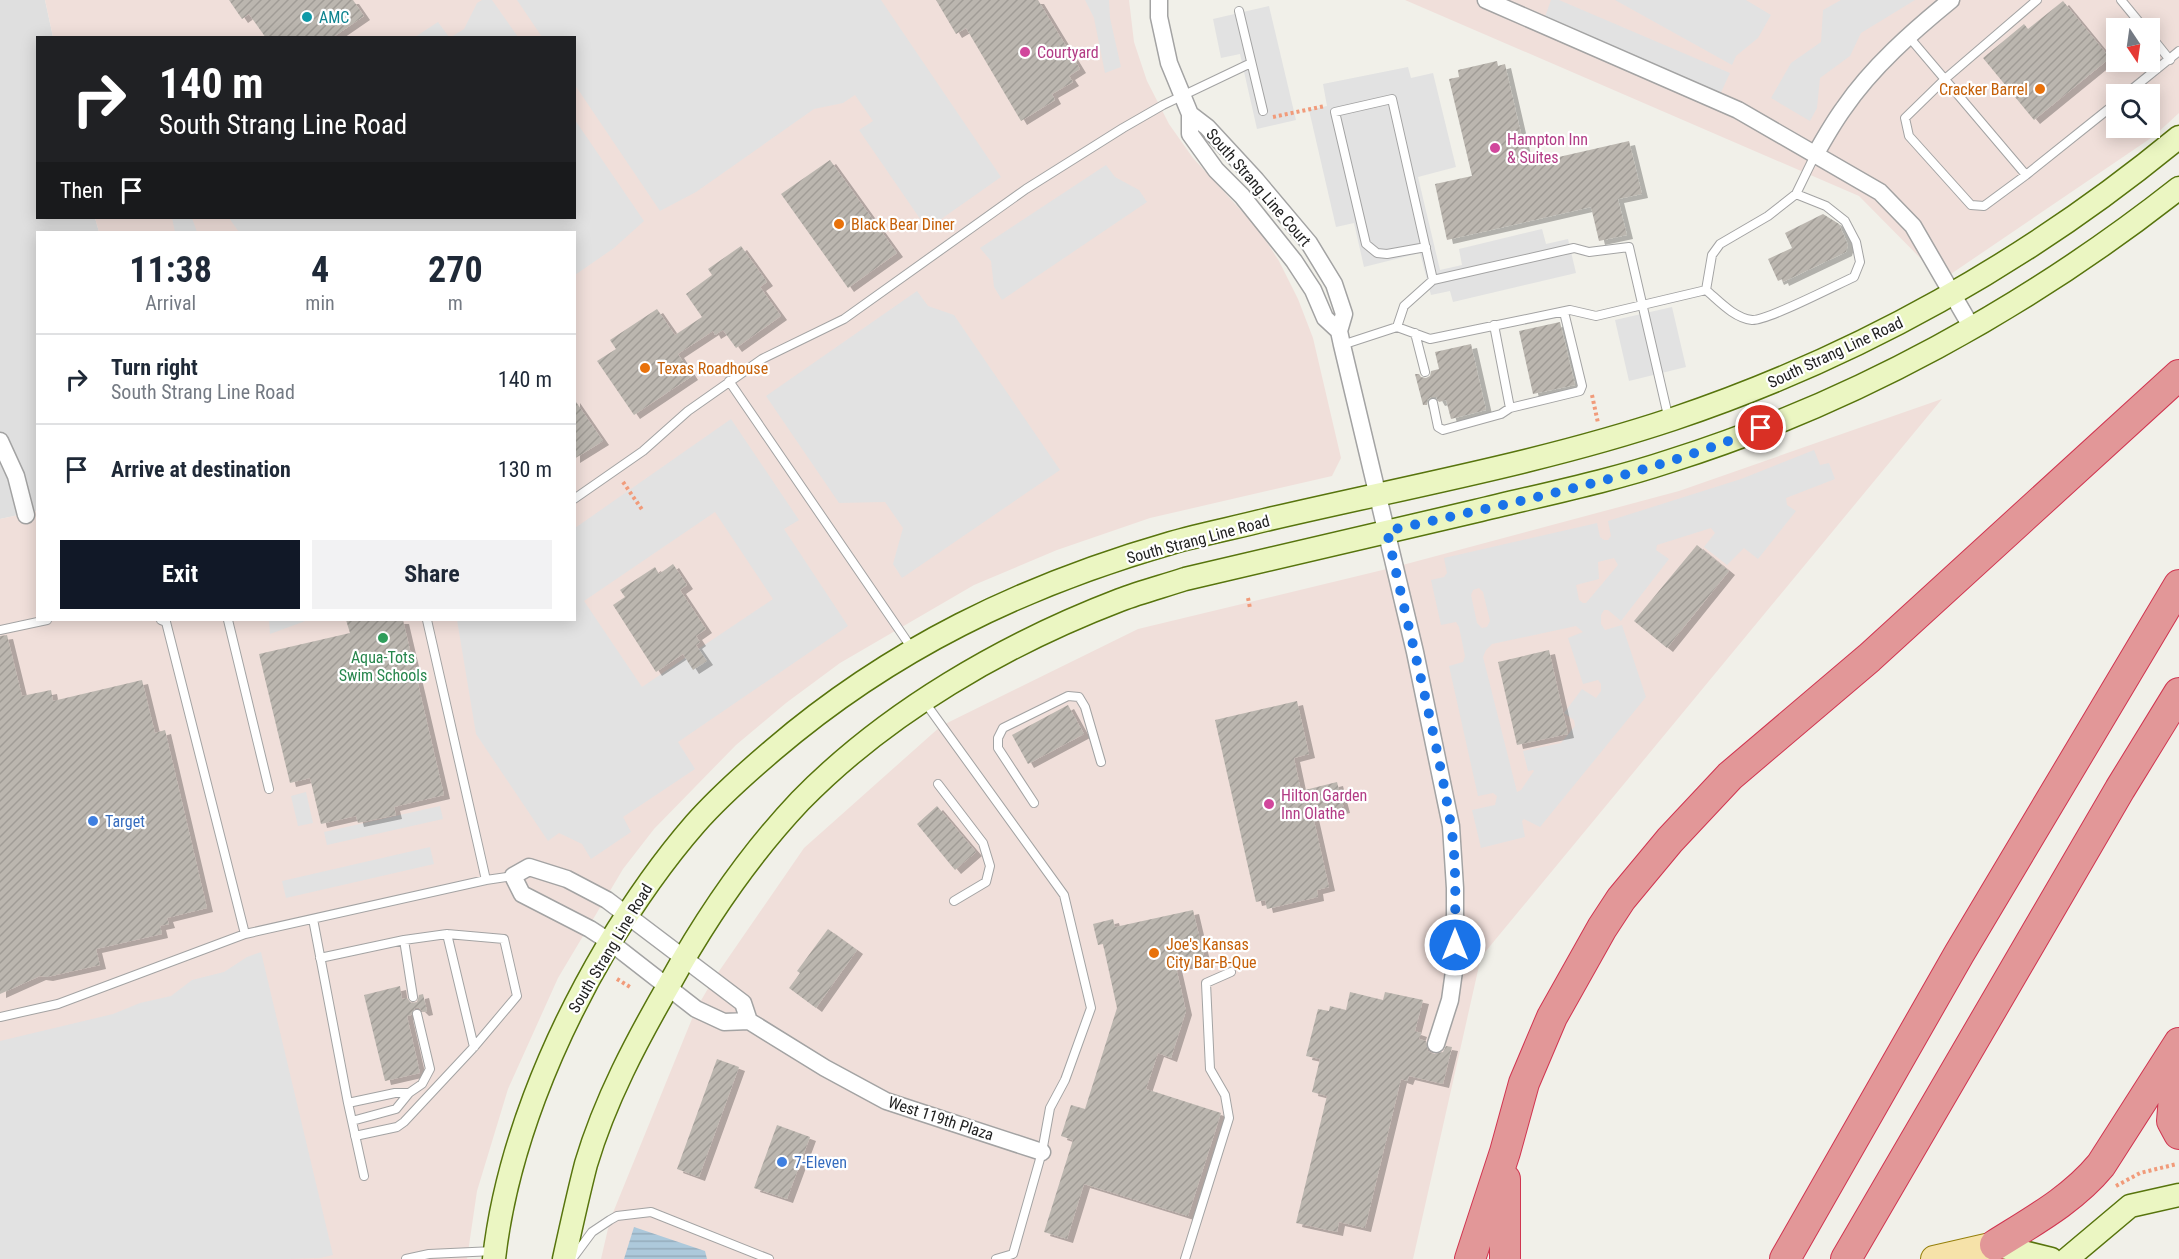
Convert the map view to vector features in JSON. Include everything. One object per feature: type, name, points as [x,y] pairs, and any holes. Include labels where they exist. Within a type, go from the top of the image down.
[{"type":"highway","points":[[1470,1259],[1505,1152],[1524,1083],[1552,1017],[1621,899],[1670,840],[1730,776],[1869,658],[2179,375]]},
{"type":"highway","points":[[1785,1259],[1959,954],[2179,585]]},
{"type":"highway","points":[[1846,1259],[2179,693]]},
{"type":"highway","points":[[2178,1045],[2172,1122],[2179,1134]]},
{"type":"highway","points":[[1995,1245],[2062,1203],[2086,1182],[2101,1165],[2178,1045]]},
{"type":"highway","points":[[1504,1259],[1505,1152]]},
{"type":"main road","name":"South Strang Line Road","points":[[494,1255],[507,1187],[526,1121],[551,1052],[583,987],[626,916],[652,877],[697,822],[748,771],[796,730],[854,686],[959,624],[1024,594],[1086,570],[1174,542],[1549,455],[1725,401],[1892,327],[1952,295],[2089,207],[2179,137]]},
{"type":"main road","points":[[564,1259],[587,1162],[609,1102],[639,1035],[683,958],[754,854],[801,801],[853,752],[923,700],[986,662],[1044,633],[1121,600],[1185,579],[1592,483],[1680,458],[1743,436],[1818,405],[1972,328],[2061,274],[2179,188]]},
{"type":"main road","points":[[2067,1259],[2130,1206],[2179,1195]]},
{"type":"main road","points":[[1934,1259],[1995,1245],[2051,1259]]},
{"type":"street","name":"South Strang Line Court","points":[[1159,0],[1159,17],[1169,63],[1190,114],[1207,127],[1309,243],[1334,284],[1344,314],[1340,338],[1435,741],[1451,826],[1455,888],[1455,964],[1450,1000],[1436,1044]]},
{"type":"street","points":[[1815,155],[1845,107],[1881,64],[1951,0]]},
{"type":"street","points":[[1497,3],[1738,110],[1880,192],[1913,226],[1972,328]]},
{"type":"street","points":[[0,441],[16,476],[26,515]]},
{"type":"street","name":"West 119th Plaza","points":[[749,1021],[742,1003],[607,900],[567,879],[529,867],[513,876],[522,894],[590,929],[610,942],[696,1009],[724,1022],[749,1021],[825,1068],[886,1101],[1042,1152]]},
{"type":"lane","points":[[2037,0],[1945,79],[1905,118],[1909,136],[1971,205],[1984,206],[2106,111]]},
{"type":"lane","points":[[2121,0],[2136,18]]},
{"type":"lane","points":[[1239,11],[1263,111]]},
{"type":"lane","points":[[1909,37],[2026,175]]},
{"type":"lane","points":[[2160,48],[2169,60]]},
{"type":"lane","points":[[2139,84],[2179,51]]},
{"type":"lane","points":[[576,498],[643,452],[688,411],[762,358],[844,318],[1026,189],[1123,128],[1181,96],[1251,63]]},
{"type":"lane","points":[[1426,248],[1387,254],[1377,253],[1366,244],[1335,112],[1392,99],[1426,248],[1433,280]]},
{"type":"lane","points":[[1706,290],[1712,255],[1720,244],[1768,216],[1796,194],[1815,155]]},
{"type":"lane","points":[[1706,290],[1731,311],[1753,320],[1778,312],[1854,277],[1860,262],[1856,242],[1845,221],[1826,206],[1796,194]]},
{"type":"lane","points":[[1397,327],[1404,306],[1433,280],[1574,248],[1589,252],[1629,247],[1669,420]]},
{"type":"lane","points":[[1340,338],[1397,327],[1430,339],[1570,310],[1596,316],[1706,290]]},
{"type":"lane","points":[[1433,403],[1438,427],[1443,430],[1501,414],[1510,408],[1580,391],[1582,386],[1564,312]]},
{"type":"lane","points":[[1494,325],[1510,408]]},
{"type":"lane","points":[[1415,333],[1425,372]]},
{"type":"lane","points":[[729,381],[913,650]]},
{"type":"lane","points":[[0,630],[42,621]]},
{"type":"lane","points":[[164,621],[166,622],[245,934]]},
{"type":"lane","points":[[228,621],[269,789]]},
{"type":"lane","points":[[427,621],[486,880]]},
{"type":"lane","points":[[1034,803],[998,748],[998,738],[1003,728],[1068,696],[1079,697],[1085,707],[1101,762]]},
{"type":"lane","points":[[923,700],[1064,895],[1091,1008],[1065,1080],[1050,1108],[1042,1152],[1013,1254],[996,1259]]},
{"type":"lane","points":[[938,783],[983,843],[990,866],[986,882],[954,901]]},
{"type":"lane","points":[[0,1017],[58,1004],[245,934],[486,880],[513,876]]},
{"type":"lane","points":[[313,919],[364,1176]]},
{"type":"lane","points":[[320,958],[404,940],[447,934],[504,939],[517,996],[474,1047],[404,1122],[397,1127],[355,1136]]},
{"type":"lane","points":[[447,934],[474,1047]]},
{"type":"lane","points":[[404,940],[413,997]]},
{"type":"lane","points":[[1185,1259],[1229,1119],[1225,1095],[1210,1069],[1206,984],[1231,972]]},
{"type":"lane","points":[[352,1121],[396,1109],[409,1093],[422,1084],[430,1069],[417,1014]]},
{"type":"lane","points":[[348,1103],[395,1093],[409,1093]]},
{"type":"lane","points":[[572,1259],[592,1232],[617,1216],[651,1212],[769,1259]]},
{"type":"lane","points":[[406,1259],[429,1254],[494,1255]]},
{"type":"path","points":[[1293,113],[1314,109]]},
{"type":"path","points":[[1580,391],[1592,394],[1598,423]]},
{"type":"path","points":[[615,471],[643,511]]},
{"type":"path","points":[[1248,598],[1250,608]]},
{"type":"path","points":[[617,979],[630,987]]},
{"type":"shaded area","points":[[0,0],[45,0],[53,36],[36,36],[36,219],[95,219],[99,231],[36,231],[36,511],[0,519]]},
{"type":"shaded area","points":[[45,0],[1129,0],[1134,42],[1147,81],[1169,124],[1193,158],[1259,230],[1279,261],[1298,299],[1313,338],[1341,458],[1332,476],[1150,518],[1057,550],[974,585],[840,663],[786,703],[736,745],[654,829],[623,869],[558,978],[508,1089],[477,1191],[467,1259],[0,1259],[0,519],[36,511],[36,621],[576,621],[576,231],[99,231],[95,219],[576,219],[576,36],[53,36]]},
{"type":"shaded area","points":[[482,0],[492,0],[517,36],[453,36],[464,29],[477,3]]},
{"type":"shaded area","points":[[517,0],[881,0],[1001,177],[927,229],[859,130],[873,121],[855,95],[843,103],[814,109],[696,192],[660,211],[576,86],[576,36],[541,36]]},
{"type":"shaded area","points":[[1085,0],[1109,0],[1110,18],[1121,67],[1105,73],[1094,18]]},
{"type":"shaded area","points":[[1405,0],[2179,0],[2179,113],[2160,130],[2160,84],[2106,84],[2106,138],[2151,138],[1942,280],[1859,196]]},
{"type":"shaded area","points":[[1551,0],[1559,0],[1730,73],[1717,101],[1542,25]]},
{"type":"shaded area","points":[[1615,0],[1746,0],[1771,15],[1758,38],[1736,56],[1732,65]]},
{"type":"shaded area","points":[[1841,0],[1915,0],[1861,33],[1850,56],[1820,78],[1817,108],[1810,121],[1771,98],[1791,63],[1821,42],[1823,10]]},
{"type":"shaded area","points":[[1269,6],[1296,120],[1257,129],[1240,54],[1221,58],[1213,19]]},
{"type":"shaded area","points":[[438,22],[448,36],[417,36]]},
{"type":"shaded area","points":[[1408,67],[1411,78],[1433,73],[1456,167],[1418,177],[1440,270],[1462,265],[1459,249],[1542,229],[1546,244],[1568,239],[1576,273],[1453,302],[1450,291],[1431,295],[1420,253],[1364,267],[1354,223],[1336,227],[1309,110],[1327,106],[1323,84]]},
{"type":"shaded area","points":[[576,121],[644,221],[614,248],[576,274],[576,231],[238,231],[230,219],[576,219]]},
{"type":"shaded area","points":[[1106,165],[1115,177],[1139,190],[1147,202],[1002,300],[994,287],[991,261],[980,248]]},
{"type":"shaded area","points":[[172,219],[192,219],[197,231],[175,231]]},
{"type":"shaded area","points":[[917,291],[928,306],[954,315],[1060,470],[902,578],[893,564],[903,528],[885,502],[839,503],[766,396]]},
{"type":"shaded area","points":[[1672,307],[1686,367],[1629,381],[1615,320]]},
{"type":"shaded area","points":[[1942,399],[1481,957],[1413,1259],[601,1259],[610,1220],[696,1009],[713,980],[804,848],[941,726],[1138,629],[1395,567],[1679,491]]},
{"type":"shaded area","points":[[731,419],[799,520],[784,529],[848,626],[678,742],[695,769],[623,817],[631,832],[591,859],[582,844],[559,833],[548,841],[476,734],[457,621],[576,621],[576,527]],"holes":[[[715,512],[773,599],[642,687],[584,601]]]},
{"type":"shaded area","points":[[1814,450],[1820,465],[1829,463],[1835,479],[1786,498],[1787,505],[1796,511],[1758,559],[1744,548],[1727,565],[1704,547],[1715,533],[1711,528],[1657,545],[1656,550],[1669,559],[1621,621],[1608,610],[1604,610],[1601,615],[1601,624],[1605,630],[1622,625],[1646,697],[1540,827],[1524,819],[1522,821],[1525,837],[1481,848],[1472,810],[1495,805],[1497,796],[1493,793],[1478,796],[1449,666],[1463,662],[1465,656],[1456,622],[1441,625],[1431,580],[1444,577],[1447,573],[1444,558],[1597,523],[1600,537],[1608,540],[1611,536],[1608,521],[1741,479]],"holes":[[[1614,558],[1618,565],[1586,603],[1579,600],[1576,585],[1599,579],[1598,562]],[[1479,588],[1483,592],[1490,621],[1487,627],[1482,628],[1477,623],[1471,595],[1473,590]],[[1576,626],[1583,632],[1568,638],[1583,684],[1598,680],[1601,684],[1601,691],[1596,698],[1582,689],[1564,713],[1574,720],[1575,726],[1561,743],[1523,751],[1528,771],[1534,771],[1521,790],[1517,792],[1483,657],[1492,644]]]},
{"type":"shaded area","points":[[269,621],[305,621],[270,634]]},
{"type":"shaded area","points":[[306,792],[313,823],[298,826],[291,796]]},
{"type":"shaded area","points":[[440,806],[443,819],[327,845],[324,832]]},
{"type":"shaded area","points":[[430,847],[434,864],[286,898],[282,881]]},
{"type":"shaded area","points":[[261,952],[333,1255],[320,1258],[287,1259],[0,1259],[0,1041],[113,1014],[140,1003],[171,996],[192,980],[224,972],[247,957]]},
{"type":"water","points":[[634,1227],[705,1251],[707,1259],[624,1259]]},
{"type":"building","name":"AMC","points":[[229,0],[353,0],[364,16],[335,36],[265,36],[249,14],[242,19]]},
{"type":"building","name":"Courtyard","points":[[936,0],[1038,0],[1080,69],[1069,76],[1073,82],[1052,94],[1055,100],[1021,121],[966,28],[956,34]]},
{"type":"building","name":"Cracker Barrel","points":[[2063,1],[2106,53],[2106,61],[2034,120],[1983,58],[2024,24],[2028,29]]},
{"type":"building","name":"Hampton Inn & Suites","points":[[1497,61],[1498,66],[1505,64],[1528,164],[1629,141],[1642,194],[1618,199],[1627,235],[1599,241],[1591,207],[1447,240],[1435,184],[1472,176],[1449,79],[1459,77],[1458,70]]},
{"type":"building","name":"Black Bear Diner","points":[[830,160],[897,253],[848,288],[781,194]]},
{"type":"building","points":[[1823,214],[1839,224],[1848,245],[1846,252],[1783,282],[1782,279],[1778,281],[1768,259],[1792,248],[1785,233]]},
{"type":"building","points":[[741,246],[767,282],[760,287],[781,316],[736,348],[723,330],[715,335],[713,331],[678,354],[692,376],[634,415],[597,361],[616,349],[610,340],[657,309],[675,335],[702,317],[686,294],[712,275],[708,269]]},
{"type":"building","points":[[1560,322],[1575,385],[1533,394],[1519,331]]},
{"type":"building","points":[[1471,344],[1486,410],[1451,419],[1446,400],[1439,402],[1436,397],[1431,397],[1427,400],[1427,405],[1423,405],[1415,374],[1426,378],[1430,376],[1431,371],[1439,369],[1435,352]]},
{"type":"building","points":[[576,402],[603,441],[576,458]]},
{"type":"building","points":[[1697,545],[1729,571],[1667,648],[1634,621]]},
{"type":"building","points":[[673,564],[687,585],[680,590],[706,629],[696,636],[700,642],[696,645],[707,661],[693,670],[683,654],[656,672],[613,605],[625,597],[620,590],[655,567],[659,574]]},
{"type":"building","points":[[346,621],[403,621],[444,795],[394,807],[396,815],[358,823],[356,816],[321,824],[310,778],[290,783],[259,654],[350,633]]},
{"type":"building","name":"Target","points":[[7,635],[22,696],[51,690],[53,701],[142,680],[155,733],[165,730],[207,908],[167,918],[169,924],[160,926],[162,934],[96,949],[100,965],[47,977],[40,976],[0,994],[0,636]]},
{"type":"building","points":[[1549,650],[1568,734],[1517,745],[1498,662]]},
{"type":"building","name":"Hilton Garden Inn Olathe","points":[[1297,701],[1309,754],[1294,758],[1301,791],[1337,782],[1344,809],[1313,816],[1329,887],[1317,890],[1318,897],[1267,909],[1265,900],[1256,902],[1215,720]]},
{"type":"building","points":[[1068,705],[1084,734],[1028,764],[1012,735]]},
{"type":"building","points":[[937,806],[976,852],[955,870],[917,824]]},
{"type":"building","points":[[1193,910],[1205,961],[1176,967],[1186,1011],[1171,1058],[1158,1053],[1146,1089],[1221,1113],[1188,1216],[1084,1184],[1067,1239],[1044,1232],[1073,1140],[1061,1136],[1071,1105],[1085,1109],[1117,1008],[1103,944],[1098,945],[1093,924],[1113,919],[1115,927]]},
{"type":"building","points":[[828,929],[857,950],[816,1008],[789,988],[800,973],[797,971]]},
{"type":"building","points":[[400,986],[402,999],[407,998],[411,1003],[417,1002],[419,995],[423,994],[427,1011],[423,1012],[415,1008],[411,1015],[407,1016],[420,1073],[385,1081],[364,995]]},
{"type":"building","points":[[1350,992],[1383,1000],[1385,992],[1423,1000],[1415,1031],[1421,1033],[1419,1039],[1426,1041],[1428,1051],[1433,1054],[1443,1052],[1446,1046],[1452,1047],[1443,1084],[1409,1076],[1407,1081],[1401,1079],[1365,1228],[1339,1222],[1337,1232],[1296,1223],[1327,1096],[1312,1092],[1320,1059],[1306,1056],[1318,1009],[1329,1011],[1330,1006],[1346,1010]]},
{"type":"building","points":[[717,1059],[739,1067],[699,1177],[677,1169]]},
{"type":"building","name":"7-Eleven","points":[[777,1125],[810,1137],[787,1199],[754,1188]]},
{"type":"place","name":"AMC","points":[[307,17]]},
{"type":"place","name":"Courtyard","points":[[1025,52]]},
{"type":"place","name":"Cracker Barrel","points":[[2040,89]]},
{"type":"place","name":"Hampton Inn & Suites","points":[[1495,148]]},
{"type":"place","name":"Black Bear Diner","points":[[839,224]]},
{"type":"place","name":"Texas Roadhouse","points":[[645,368]]},
{"type":"place","name":"Aqua-Tots Swim Schools","points":[[383,638]]},
{"type":"place","name":"Hilton Garden Inn Olathe","points":[[1269,804]]},
{"type":"place","name":"Target","points":[[93,821]]},
{"type":"place","name":"Joe's Kansas City Bar-B-Que","points":[[1154,953]]},
{"type":"place","name":"7-Eleven","points":[[782,1162]]},
{"type":"route","points":[[1455,945],[1455,888],[1451,826],[1435,741],[1387,531],[1592,483],[1670,462],[1761,428]]}]
